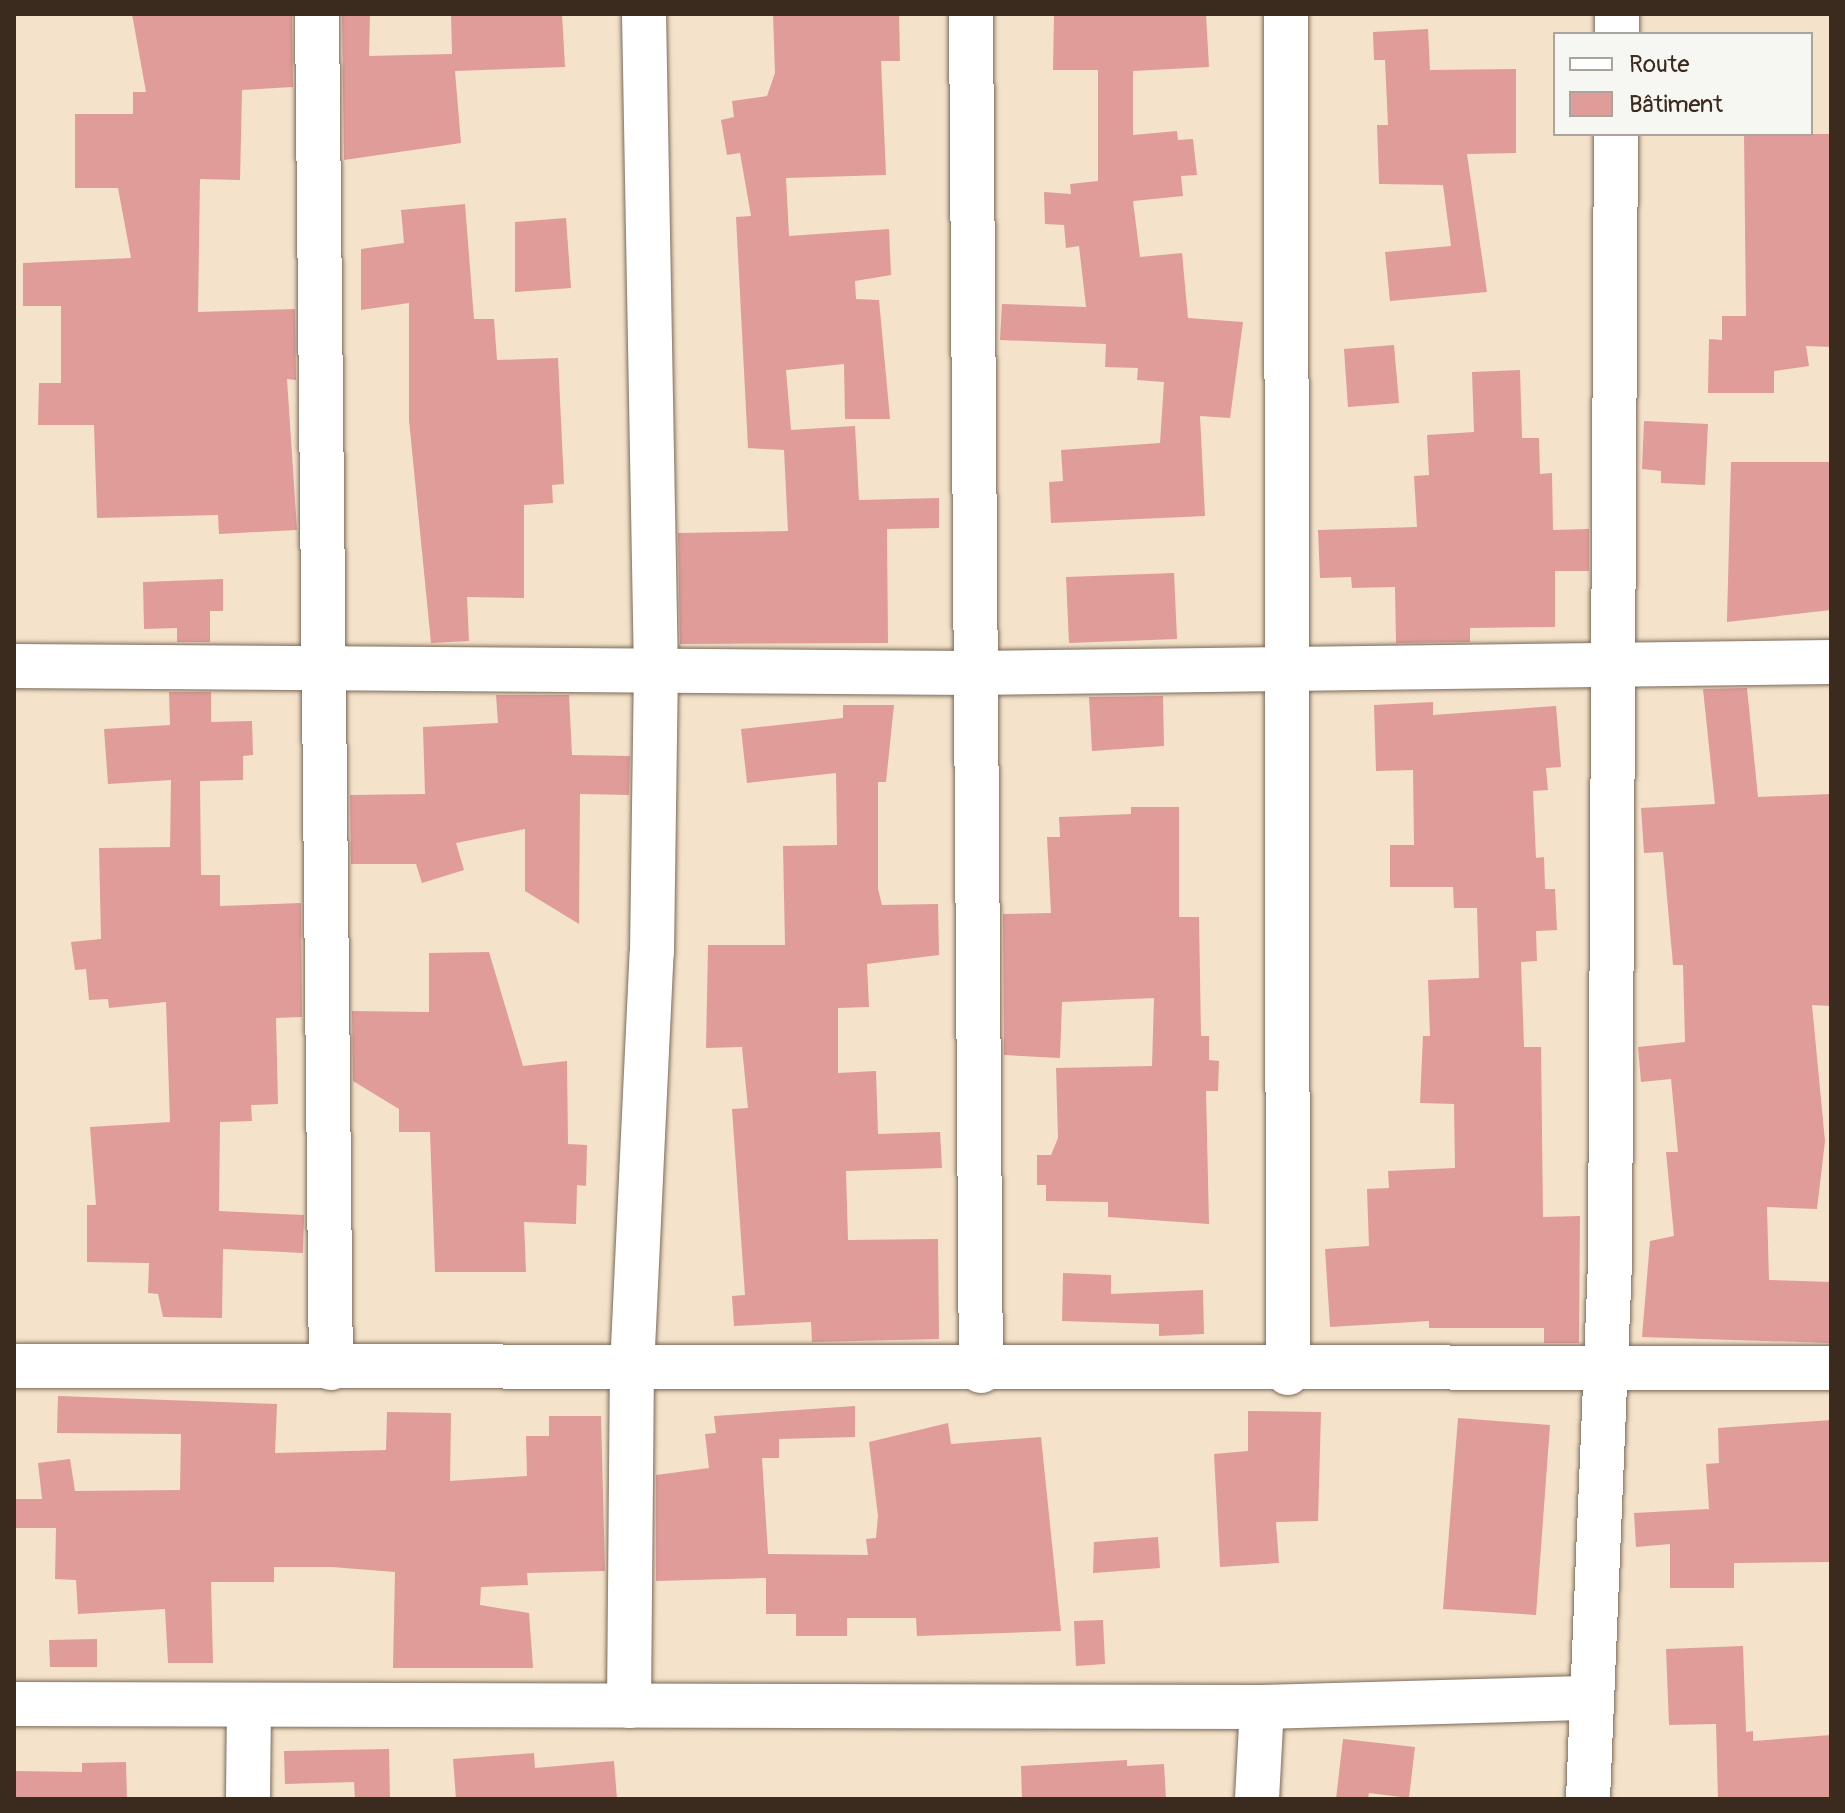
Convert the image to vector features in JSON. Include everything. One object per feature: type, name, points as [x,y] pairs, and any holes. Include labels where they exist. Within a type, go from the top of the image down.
[{"type":"street","points":[[317,14],[331,1368]]},
{"type":"street","points":[[629,1706],[632,1369],[652,952],[656,674],[644,14]]},
{"type":"street","points":[[971,14],[971,673],[981,1371]]},
{"type":"street","points":[[1286,14],[1289,671],[1282,1054],[1288,1373]]},
{"type":"street","points":[[1588,1799],[1603,1363],[1610,1262],[1616,136]]},
{"type":"street","points":[[14,666],[656,674],[1289,671],[1831,662]]},
{"type":"street","points":[[14,1366],[1288,1373],[1603,1363],[1831,1368]]},
{"type":"street","points":[[14,1704],[1262,1707],[1592,1698]]},
{"type":"street","points":[[248,1799],[249,1706]]},
{"type":"street","points":[[1257,1799],[1262,1707]]},
{"type":"building","points":[[132,14],[292,14],[293,87],[242,90],[240,180],[200,179],[198,312],[295,309],[296,380],[287,379],[297,530],[219,534],[218,515],[97,518],[94,425],[38,425],[39,383],[61,383],[61,306],[23,306],[23,263],[131,258],[118,188],[75,188],[75,114],[133,114],[133,92],[146,92]]},
{"type":"building","points":[[342,14],[370,14],[369,56],[452,54],[451,14],[562,14],[565,67],[455,71],[461,143],[344,160]]},
{"type":"building","points":[[773,14],[899,14],[900,61],[881,61],[886,175],[786,178],[789,236],[889,229],[891,275],[855,281],[856,299],[879,300],[890,419],[845,419],[844,364],[786,370],[791,430],[855,426],[859,500],[939,498],[939,528],[887,529],[888,643],[680,644],[678,533],[788,531],[784,450],[748,448],[736,217],[751,216],[740,153],[727,155],[721,120],[734,117],[732,101],[767,96],[775,73]]},
{"type":"building","points":[[1054,14],[1206,14],[1209,67],[1133,71],[1133,135],[1177,131],[1178,140],[1193,139],[1197,175],[1181,176],[1183,196],[1133,201],[1140,257],[1182,253],[1188,318],[1243,322],[1230,418],[1200,416],[1205,516],[1051,523],[1049,482],[1063,481],[1061,450],[1160,443],[1164,382],[1137,380],[1138,368],[1105,367],[1106,344],[1000,340],[1002,304],[1086,307],[1079,246],[1066,248],[1064,225],[1045,224],[1044,192],[1071,194],[1070,184],[1098,181],[1098,70],[1053,70]]},
{"type":"building","points":[[1428,29],[1430,70],[1516,69],[1516,153],[1467,154],[1487,292],[1390,301],[1385,252],[1451,246],[1443,185],[1379,184],[1377,125],[1388,125],[1385,60],[1374,60],[1373,32]]},
{"type":"building","points":[[1831,134],[1831,347],[1806,346],[1809,366],[1774,371],[1774,393],[1708,393],[1709,339],[1722,340],[1722,316],[1746,316],[1744,136]]},
{"type":"building","points":[[465,204],[474,319],[494,319],[497,360],[558,358],[564,484],[552,485],[553,503],[524,505],[524,598],[467,597],[469,641],[431,643],[409,420],[409,303],[361,310],[361,249],[404,243],[401,210]]},
{"type":"building","points":[[566,218],[571,288],[515,292],[515,222]]},
{"type":"building","points":[[1394,345],[1399,403],[1348,407],[1344,349]]},
{"type":"building","points":[[1520,370],[1522,438],[1539,438],[1540,474],[1552,473],[1553,530],[1589,529],[1589,571],[1555,571],[1555,627],[1470,628],[1470,642],[1396,643],[1395,587],[1352,588],[1351,577],[1320,578],[1318,530],[1417,527],[1414,476],[1429,475],[1427,435],[1474,432],[1472,372]]},
{"type":"building","points":[[1644,421],[1708,424],[1705,485],[1661,483],[1661,471],[1642,469]]},
{"type":"building","points":[[1731,462],[1831,462],[1831,610],[1727,622]]},
{"type":"building","points":[[1174,573],[1177,639],[1069,643],[1066,577]]},
{"type":"building","points":[[223,579],[223,611],[210,611],[210,642],[177,642],[177,628],[144,629],[143,582]]},
{"type":"building","points":[[1747,688],[1758,797],[1831,794],[1831,1006],[1812,1005],[1825,1141],[1817,1209],[1767,1207],[1769,1280],[1831,1282],[1831,1343],[1642,1337],[1650,1241],[1674,1236],[1666,1152],[1678,1152],[1671,1079],[1641,1082],[1638,1047],[1685,1042],[1683,965],[1673,965],[1663,852],[1644,853],[1641,808],[1715,804],[1703,689]]},
{"type":"building","points":[[169,692],[211,692],[211,722],[252,721],[253,755],[243,756],[243,780],[200,781],[201,875],[220,875],[220,906],[301,903],[302,1017],[276,1018],[278,1104],[251,1105],[252,1121],[220,1122],[219,1211],[304,1215],[303,1253],[223,1249],[222,1318],[163,1317],[158,1294],[148,1293],[149,1263],[87,1262],[87,1205],[96,1205],[90,1127],[170,1122],[166,1002],[109,1008],[108,999],[89,1000],[86,969],[75,970],[71,942],[101,939],[99,848],[170,847],[171,780],[108,784],[104,729],[170,725]]},
{"type":"building","points":[[496,695],[569,695],[572,755],[630,756],[629,795],[580,794],[579,924],[525,891],[525,829],[456,843],[464,870],[422,883],[416,864],[351,864],[350,795],[425,794],[423,727],[498,723]]},
{"type":"building","points":[[1163,696],[1164,746],[1092,751],[1089,697]]},
{"type":"building","points":[[1433,702],[1433,715],[1556,706],[1561,767],[1546,768],[1548,790],[1533,791],[1536,858],[1544,857],[1545,889],[1555,889],[1557,930],[1536,931],[1537,961],[1521,962],[1524,1047],[1541,1047],[1543,1217],[1580,1216],[1579,1343],[1544,1343],[1544,1328],[1429,1328],[1429,1321],[1330,1327],[1325,1249],[1369,1246],[1367,1189],[1389,1188],[1388,1171],[1455,1168],[1454,1104],[1420,1103],[1423,1036],[1430,1036],[1428,980],[1479,978],[1477,908],[1454,908],[1453,887],[1390,887],[1390,845],[1414,845],[1413,770],[1376,771],[1374,705]]},
{"type":"building","points":[[843,705],[894,705],[886,782],[878,782],[878,889],[882,905],[938,904],[939,955],[867,964],[869,1007],[838,1008],[838,1073],[876,1071],[878,1134],[940,1132],[942,1168],[846,1171],[848,1240],[938,1239],[939,1339],[812,1342],[811,1322],[734,1326],[732,1296],[745,1295],[732,1109],[748,1108],[742,1047],[706,1048],[708,945],[785,945],[783,846],[837,845],[836,773],[747,783],[741,729],[843,718]]},
{"type":"building","points":[[1131,807],[1179,807],[1179,917],[1199,917],[1201,1036],[1209,1036],[1209,1060],[1219,1061],[1218,1091],[1206,1091],[1209,1224],[1108,1217],[1108,1202],[1046,1201],[1046,1185],[1037,1185],[1037,1155],[1051,1155],[1058,1138],[1056,1068],[1152,1066],[1154,998],[1062,1002],[1060,1058],[1004,1055],[1003,914],[1051,913],[1047,837],[1060,837],[1059,817],[1131,814]]},
{"type":"building","points":[[489,952],[523,1066],[567,1061],[568,1144],[587,1145],[586,1186],[577,1185],[576,1224],[524,1222],[526,1272],[435,1272],[430,1132],[399,1132],[399,1109],[353,1081],[352,1011],[429,1012],[429,953]]},
{"type":"building","points":[[1063,1273],[1111,1275],[1111,1294],[1203,1290],[1204,1334],[1159,1336],[1159,1324],[1062,1321]]},
{"type":"building","points":[[58,1396],[277,1404],[275,1453],[386,1450],[387,1412],[451,1413],[450,1481],[527,1476],[526,1436],[549,1436],[549,1416],[601,1416],[605,1571],[527,1573],[528,1585],[481,1587],[480,1605],[529,1613],[533,1668],[393,1668],[395,1572],[332,1567],[274,1567],[274,1582],[211,1582],[213,1663],[168,1663],[165,1609],[78,1614],[76,1580],[55,1579],[56,1528],[14,1528],[14,1499],[42,1499],[38,1463],[70,1459],[75,1491],[180,1490],[181,1434],[57,1433]]},
{"type":"building","points":[[855,1406],[855,1437],[779,1439],[779,1458],[762,1458],[768,1554],[868,1555],[866,1539],[876,1538],[878,1516],[869,1442],[948,1423],[951,1444],[1041,1437],[1061,1631],[917,1636],[916,1618],[847,1618],[847,1636],[796,1636],[796,1614],[766,1614],[766,1578],[656,1581],[656,1475],[709,1468],[705,1434],[716,1433],[714,1416]]},
{"type":"building","points":[[1248,1411],[1321,1412],[1318,1521],[1276,1522],[1279,1563],[1220,1567],[1214,1454],[1248,1451]]},
{"type":"building","points":[[1458,1418],[1550,1425],[1536,1615],[1443,1609]]},
{"type":"building","points":[[1831,1420],[1831,1562],[1734,1563],[1734,1588],[1670,1588],[1670,1544],[1636,1547],[1634,1513],[1709,1509],[1706,1464],[1719,1463],[1718,1428]]},
{"type":"building","points":[[1158,1537],[1160,1568],[1093,1573],[1094,1542]]},
{"type":"building","points":[[1103,1620],[1105,1664],[1076,1666],[1074,1621]]},
{"type":"building","points":[[97,1639],[97,1667],[50,1667],[49,1640]]},
{"type":"building","points":[[1743,1646],[1746,1732],[1753,1731],[1753,1741],[1831,1735],[1831,1799],[1718,1799],[1716,1724],[1669,1725],[1666,1649]]},
{"type":"building","points":[[1343,1739],[1415,1747],[1409,1798],[1369,1793],[1368,1799],[1336,1799]]},
{"type":"building","points":[[389,1749],[390,1799],[355,1799],[354,1782],[285,1784],[284,1751]]},
{"type":"building","points":[[534,1753],[535,1768],[614,1761],[617,1799],[456,1799],[453,1759]]},
{"type":"building","points":[[1127,1760],[1127,1766],[1164,1764],[1166,1799],[1022,1799],[1021,1766]]},
{"type":"building","points":[[126,1762],[127,1799],[14,1799],[14,1771],[82,1772],[82,1763]]}]
